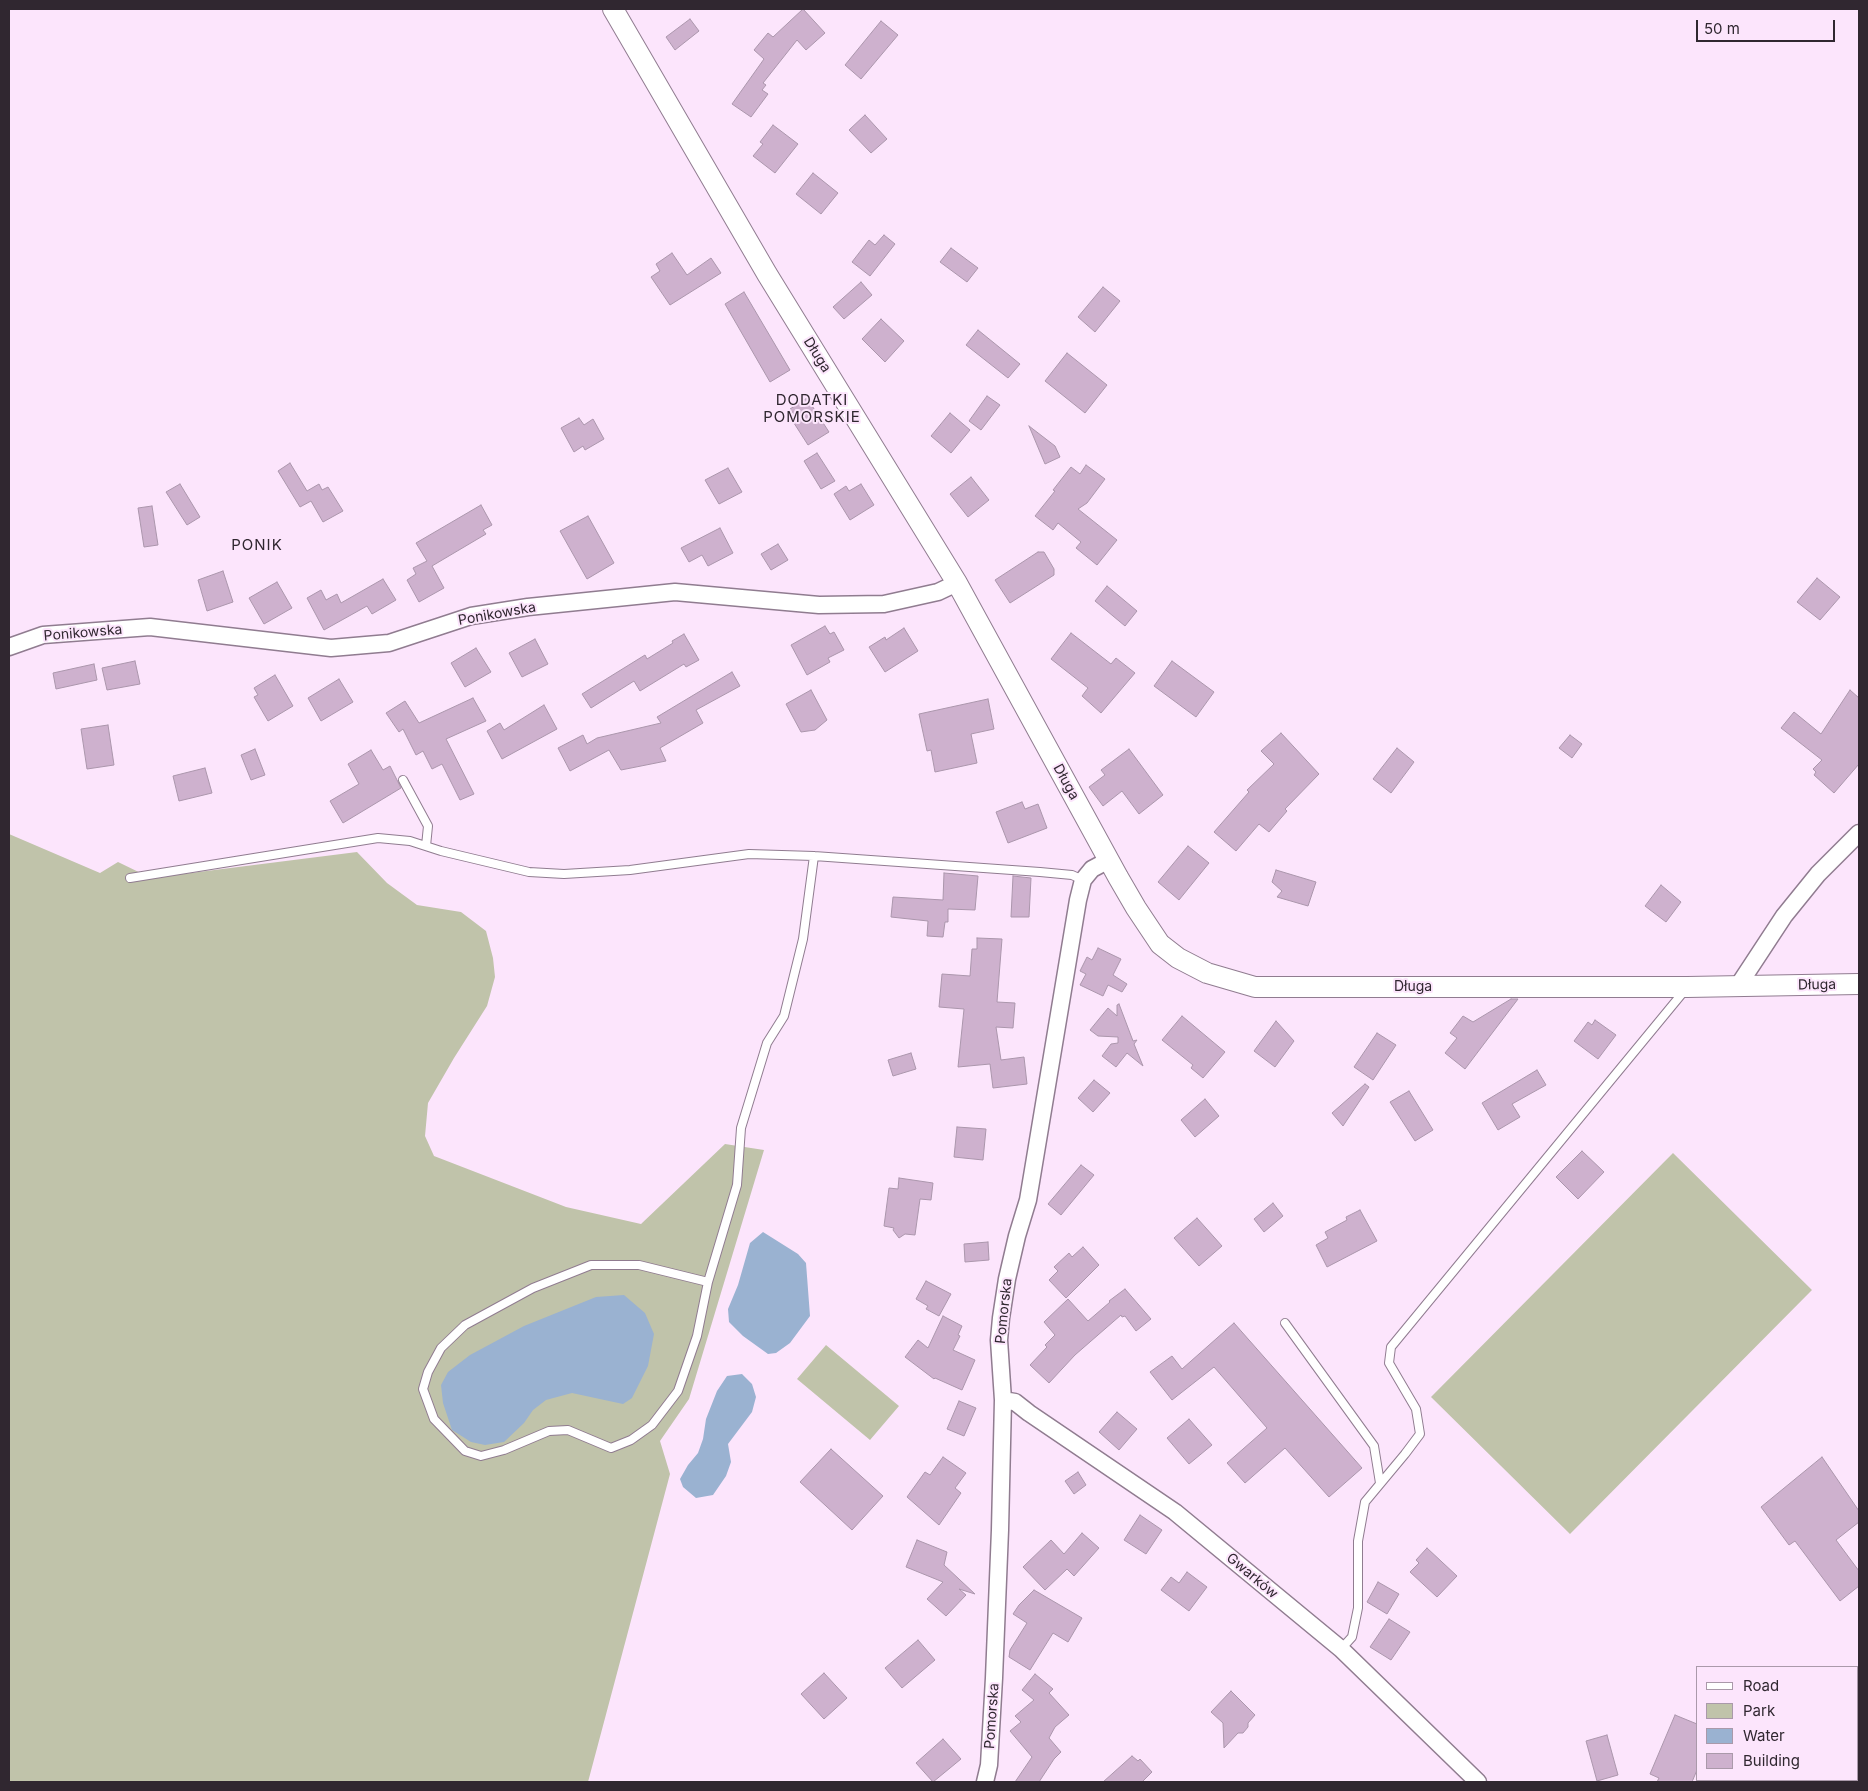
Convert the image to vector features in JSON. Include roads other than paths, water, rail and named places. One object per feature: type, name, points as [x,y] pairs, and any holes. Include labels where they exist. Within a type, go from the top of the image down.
[{"type":"street","name":"Długa","points":[[613,9],[767,274],[957,583],[1108,860],[1160,944],[1178,958],[1207,973],[1255,987],[1687,987],[1859,984]]},
{"type":"street","name":"Ponikowska","points":[[9,647],[43,635],[150,627],[331,648],[389,643],[471,616],[528,607],[675,592],[819,605],[884,604],[938,592],[957,583]]},
{"type":"street","points":[[1738,986],[1784,916],[1818,874],[1859,833]]},
{"type":"street","points":[[1083,880],[1092,869],[1108,860]]},
{"type":"street","name":"Pomorska","points":[[985,1782],[988,1765],[994,1678],[1003,1400],[999,1340],[1007,1279],[1028,1200],[1078,900],[1083,880]]},
{"type":"street","name":"Gwarków","points":[[1003,1400],[1015,1402],[1175,1512],[1341,1649],[1478,1782]]},
{"type":"lane","points":[[403,780],[428,826],[426,846]]},
{"type":"lane","points":[[130,878],[378,838],[410,841],[441,851],[529,872],[564,874],[630,870],[750,854],[814,856],[1040,872],[1072,875],[1083,880]]},
{"type":"lane","points":[[708,1282],[639,1266],[591,1265],[533,1288],[465,1325],[441,1348],[428,1372],[423,1390],[434,1419],[465,1451],[480,1456],[504,1450],[549,1431],[568,1430],[611,1448],[631,1440],[652,1425],[678,1391],[697,1336],[708,1282],[737,1185],[741,1128],[767,1043],[784,1016],[803,939],[814,856]]},
{"type":"lane","points":[[1341,1649],[1352,1637],[1358,1608],[1358,1541],[1366,1502],[1420,1434],[1416,1409],[1389,1362],[1391,1347],[1687,987]]},
{"type":"lane","points":[[1285,1323],[1374,1446],[1380,1483]]},
{"type":"water","points":[[763,1232],[798,1254],[806,1263],[810,1316],[790,1343],[776,1353],[768,1354],[743,1336],[729,1322],[728,1309],[738,1285],[750,1243]]},
{"type":"water","points":[[624,1295],[645,1313],[654,1334],[648,1366],[632,1398],[623,1404],[572,1393],[546,1400],[533,1410],[524,1423],[504,1442],[485,1445],[471,1442],[452,1430],[443,1403],[441,1385],[448,1372],[470,1355],[524,1326],[596,1297]]},
{"type":"water","points":[[742,1374],[752,1384],[756,1397],[752,1412],[728,1444],[731,1462],[726,1476],[713,1495],[696,1498],[683,1487],[680,1479],[698,1453],[703,1439],[706,1419],[717,1391],[727,1376]]},
{"type":"district","name":"DODATKI POMORSKIE","points":[[812,408]]},
{"type":"district","name":"PONIK","points":[[257,545]]}]
